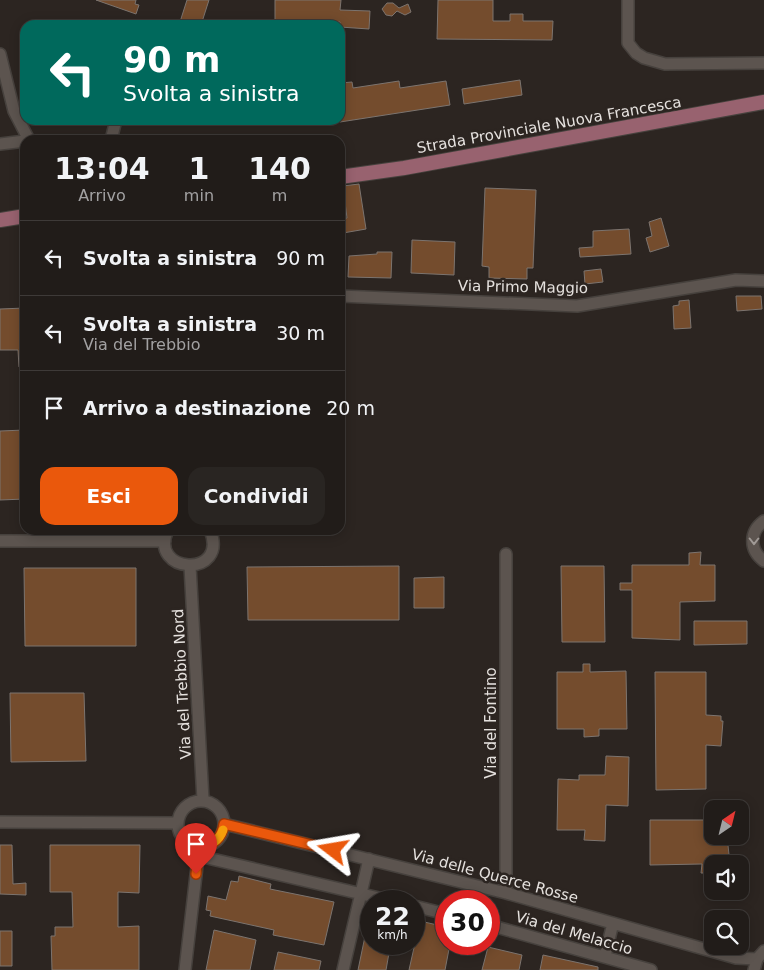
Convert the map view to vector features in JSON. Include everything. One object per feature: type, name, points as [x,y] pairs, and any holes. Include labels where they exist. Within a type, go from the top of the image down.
[{"type":"main road","name":"Strada Provinciale Nuova Francesca","points":[[345,176],[404,168],[764,102]]},
{"type":"main road","points":[[0,220],[20,217]]},
{"type":"street","points":[[628,0],[628,43],[636,54],[644,58],[665,64],[764,64]]},
{"type":"street","points":[[0,54],[14,112],[20,123]]},
{"type":"street","points":[[0,144],[20,142]]},
{"type":"street","name":"Via Primo Maggio","points":[[345,296],[577,306],[736,280],[764,281]]},
{"type":"street","points":[[764,521],[755,530],[752,541],[757,555],[764,561]]},
{"type":"street","points":[[0,541],[166,535],[166,549],[175,562],[190,566],[204,562],[209,556],[214,543],[212,535]]},
{"type":"street","name":"Via del Fontino","points":[[506,554],[506,893]]},
{"type":"street","name":"Via del Trebbio Nord","points":[[190,566],[203,800]]},
{"type":"street","points":[[186,970],[199,851],[218,839],[224,824],[221,812],[216,806],[203,800],[188,804],[178,815],[178,830],[186,842],[199,851],[360,894]]},
{"type":"street","points":[[0,822],[177,823]]},
{"type":"street","name":"Via delle Querce Rosse","points":[[224,824],[506,893],[757,963]]},
{"type":"street","points":[[362,890],[369,859]]},
{"type":"street","points":[[343,970],[360,898]]},
{"type":"street","points":[[605,956],[614,923]]},
{"type":"street","name":"Via del Melaccio","points":[[500,928],[651,970]]},
{"type":"building","points":[[96,0],[136,0],[135,4],[139,5],[136,14]]},
{"type":"building","points":[[187,0],[209,0],[203,20],[181,20]]},
{"type":"building","points":[[275,0],[341,0],[340,10],[370,11],[369,29],[345,27],[345,20],[275,20]]},
{"type":"building","points":[[438,0],[493,0],[493,21],[510,21],[510,14],[523,14],[523,21],[553,21],[552,40],[437,39]]},
{"type":"building","points":[[387,3],[393,3],[399,8],[408,4],[411,12],[405,15],[397,11],[392,16],[386,15],[382,9]]},
{"type":"building","points":[[520,80],[522,95],[464,104],[462,89]]},
{"type":"building","points":[[399,81],[400,88],[446,81],[450,105],[345,121],[345,83],[352,82],[353,88]]},
{"type":"building","points":[[359,184],[366,229],[345,233],[345,218],[347,218],[345,186]]},
{"type":"building","points":[[485,188],[536,190],[533,268],[527,268],[527,279],[489,278],[489,267],[482,266]]},
{"type":"building","points":[[661,218],[669,246],[650,252],[646,238],[652,236],[649,222]]},
{"type":"building","points":[[629,229],[631,254],[580,257],[579,248],[593,247],[593,231]]},
{"type":"building","points":[[412,240],[455,242],[454,275],[411,273]]},
{"type":"building","points":[[377,252],[392,252],[391,278],[348,277],[349,256],[377,254]]},
{"type":"building","points":[[601,269],[603,282],[585,284],[584,271]]},
{"type":"building","points":[[736,296],[761,296],[762,309],[737,311]]},
{"type":"building","points":[[689,300],[691,328],[674,329],[673,306],[679,305],[679,301]]},
{"type":"building","points":[[20,308],[20,367],[18,350],[0,350],[0,309]]},
{"type":"building","points":[[20,430],[20,499],[0,500],[0,431]]},
{"type":"building","points":[[701,552],[700,565],[715,565],[715,601],[680,602],[680,640],[632,638],[632,590],[620,590],[620,583],[632,583],[632,565],[689,565],[689,553]]},
{"type":"building","points":[[399,566],[399,620],[248,620],[247,567]]},
{"type":"building","points":[[561,566],[604,566],[605,642],[562,642]]},
{"type":"building","points":[[24,568],[136,568],[136,646],[25,646]]},
{"type":"building","points":[[444,577],[444,608],[414,608],[414,578]]},
{"type":"building","points":[[694,621],[747,621],[747,644],[694,645]]},
{"type":"building","points":[[583,664],[590,664],[590,672],[626,671],[627,729],[599,729],[599,736],[584,737],[584,729],[557,729],[557,672],[583,672]]},
{"type":"building","points":[[655,672],[706,672],[706,715],[721,716],[721,721],[723,721],[721,746],[706,745],[706,789],[656,790]]},
{"type":"building","points":[[10,693],[84,693],[86,761],[11,762]]},
{"type":"building","points":[[606,756],[629,757],[628,806],[606,805],[605,841],[584,840],[585,830],[557,830],[558,779],[579,780],[579,775],[605,775]]},
{"type":"building","points":[[650,820],[704,820],[704,845],[728,845],[729,855],[704,855],[704,873],[701,873],[702,864],[650,865]]},
{"type":"building","points":[[0,845],[12,845],[13,884],[26,883],[26,895],[0,894]]},
{"type":"building","points":[[50,845],[140,845],[139,893],[118,892],[118,927],[139,926],[139,970],[52,970],[51,936],[55,936],[55,927],[73,927],[72,892],[50,892]]},
{"type":"building","points":[[239,876],[271,884],[270,889],[334,902],[324,945],[273,935],[274,930],[210,916],[211,911],[206,910],[208,896],[226,900],[231,881],[238,882]]},
{"type":"building","points":[[425,922],[435,924],[435,955],[448,955],[445,970],[409,970],[412,955],[425,955]]},
{"type":"building","points":[[214,930],[256,940],[250,970],[206,970]]},
{"type":"building","points":[[0,931],[12,931],[12,966],[0,966]]},
{"type":"building","points":[[500,950],[522,955],[519,970],[482,970],[486,955],[500,955]]},
{"type":"building","points":[[278,952],[321,961],[319,970],[274,970]]},
{"type":"building","points":[[361,955],[389,955],[386,970],[358,970]]},
{"type":"building","points":[[543,955],[598,967],[598,970],[540,970]]},
{"type":"slow traffic","points":[[199,851],[199,847],[213,844],[223,830]]},
{"type":"route","points":[[196,874],[199,847],[213,844],[222,833],[224,824],[333,850]]}]
